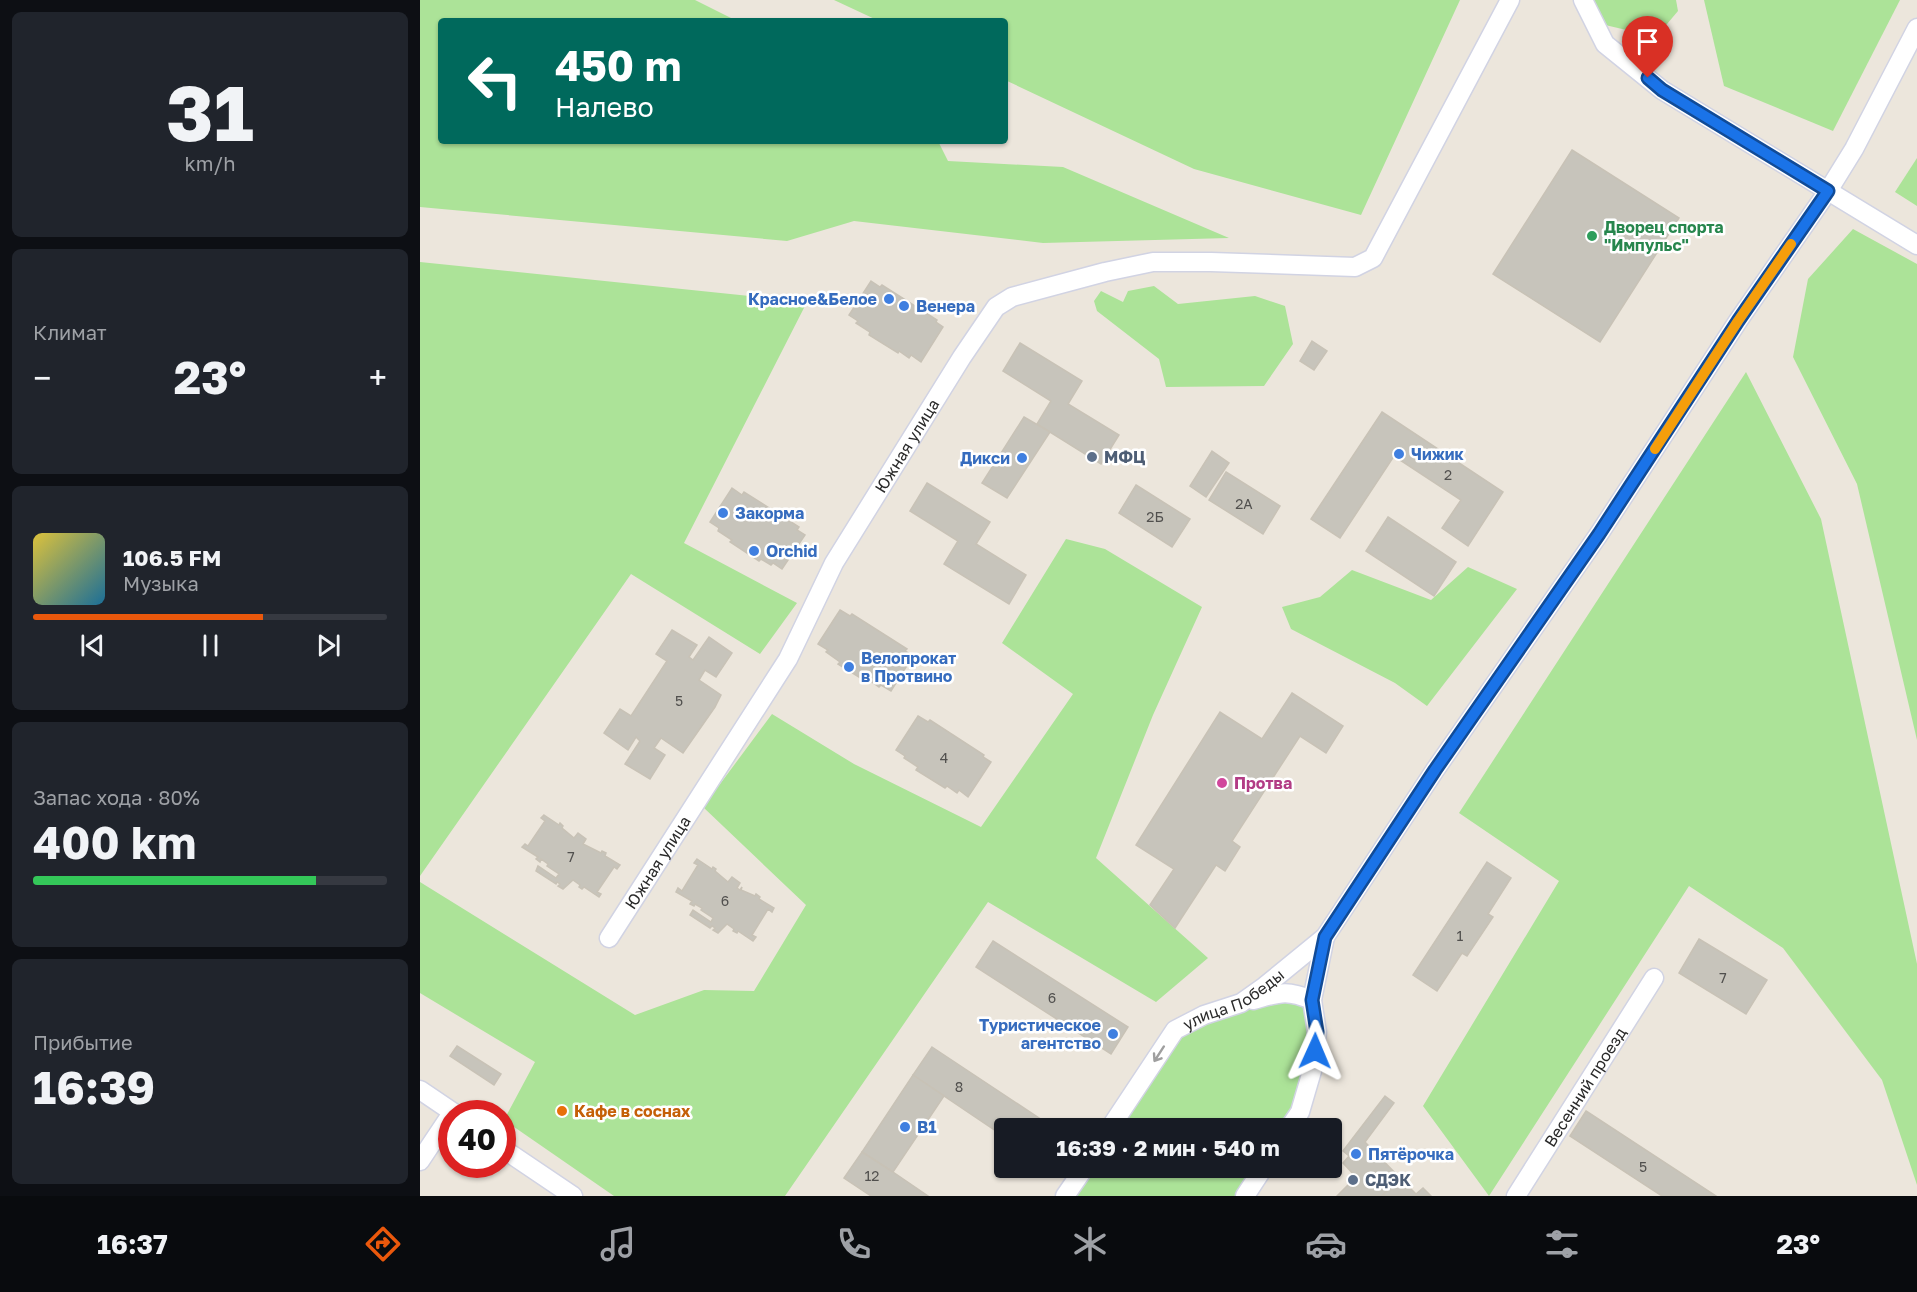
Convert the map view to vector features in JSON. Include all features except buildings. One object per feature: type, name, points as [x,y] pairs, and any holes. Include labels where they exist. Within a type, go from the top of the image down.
[{"type":"street","name":"Южная улица","points":[[609,938],[788,659],[834,563],[943,386],[996,307],[1012,297],[1105,272],[1153,262],[1211,261],[1355,267],[1373,258],[1386,238],[1510,0]]},
{"type":"street","points":[[1583,0],[1605,44],[1662,90],[1917,244]]},
{"type":"street","name":"улица Победы","points":[[1117,1118],[1175,1030],[1204,1016],[1241,1003],[1325,937],[1435,770],[1599,534],[1738,321],[1828,191],[1854,149],[1917,27]]},
{"type":"street","name":"улица Победы","points":[[1296,1118],[1300,1112],[1312,1071],[1317,1032],[1312,1000],[1325,937]]},
{"type":"street","name":"Весенний проезд","points":[[1516,1196],[1654,978]]},
{"type":"street","points":[[1241,1003],[1283,992],[1298,994],[1312,1000]]},
{"type":"street","points":[[420,1090],[438,1103]]},
{"type":"street","points":[[420,1161],[438,1134]]},
{"type":"street","points":[[516,1157],[573,1196]]},
{"type":"street","points":[[1065,1196],[1077,1178]]},
{"type":"street","points":[[1245,1196],[1257,1178]]},
{"type":"green space","points":[[420,0],[695,0],[731,18],[438,18],[438,144],[940,144],[948,161],[1063,167],[1229,238],[1043,243],[854,221],[787,241],[420,207]]},
{"type":"green space","points":[[834,0],[1460,0],[1361,215],[1194,169],[1008,81],[1008,18],[873,18]]},
{"type":"green space","points":[[1594,0],[1676,0],[1678,11],[1656,37],[1601,24]]},
{"type":"green space","points":[[1704,0],[1900,0],[1833,131],[1724,86]]},
{"type":"green space","points":[[1917,158],[1917,206],[1895,192]]},
{"type":"green space","points":[[1853,229],[1917,264],[1917,740],[1857,484],[1793,357],[1808,279]]},
{"type":"green space","points":[[420,262],[807,302],[684,543],[797,603],[760,654],[631,574],[420,876]]},
{"type":"green space","points":[[1154,286],[1178,304],[1255,296],[1285,306],[1293,344],[1264,386],[1166,387],[1159,359],[1097,311],[1094,301],[1101,291],[1123,302],[1128,291]]},
{"type":"green space","points":[[1746,372],[1821,519],[1917,964],[1917,1185],[1882,1080],[1783,948],[1689,886],[1489,1196],[1423,1106],[1559,881],[1459,813]]},
{"type":"green space","points":[[1066,539],[1105,549],[1202,607],[1153,715],[1096,858],[1208,958],[1156,1002],[988,902],[785,1196],[614,1196],[516,1128],[515,1100],[535,1062],[420,993],[420,882],[635,1015],[704,990],[754,991],[806,905],[703,807],[772,714],[854,764],[981,827],[1073,694],[1002,643]]},
{"type":"green space","points":[[1468,567],[1517,589],[1427,706],[1395,683],[1291,629],[1282,607],[1320,597],[1352,570],[1431,600]]},
{"type":"green space","points":[[1298,994],[1317,1032],[1292,1118],[1117,1118],[1175,1030],[1204,1015]]},
{"type":"green space","points":[[1077,1178],[1257,1178],[1245,1196],[1065,1196]]},
{"type":"slow traffic","points":[[1655,449],[1791,244]]},
{"type":"place","name":"Дворец спорта \"Импульс\"","points":[[1592,236]]},
{"type":"place","name":"Красное&Белое","points":[[889,299]]},
{"type":"place","name":"Венера","points":[[904,306]]},
{"type":"place","name":"Чижик","points":[[1399,454]]},
{"type":"place","name":"МФЦ","points":[[1092,457]]},
{"type":"place","name":"Дикси","points":[[1022,458]]},
{"type":"place","name":"Закорма","points":[[723,513]]},
{"type":"place","name":"Orchid","points":[[754,551]]},
{"type":"place","name":"Велопрокат в Протвино","points":[[849,667]]},
{"type":"place","name":"Протва","points":[[1222,783]]},
{"type":"place","name":"Туристическое агентство","points":[[1113,1034]]},
{"type":"place","name":"Кафе в соснах","points":[[562,1111]]},
{"type":"place","name":"В1","points":[[905,1127]]},
{"type":"place","name":"Пятёрочка","points":[[1356,1154]]},
{"type":"place","name":"СДЭК","points":[[1353,1180]]},
{"type":"route","points":[[1315,1051],[1317,1032],[1312,1000],[1325,937],[1435,770],[1599,534],[1738,321],[1828,191],[1662,90],[1648,78]]}]
